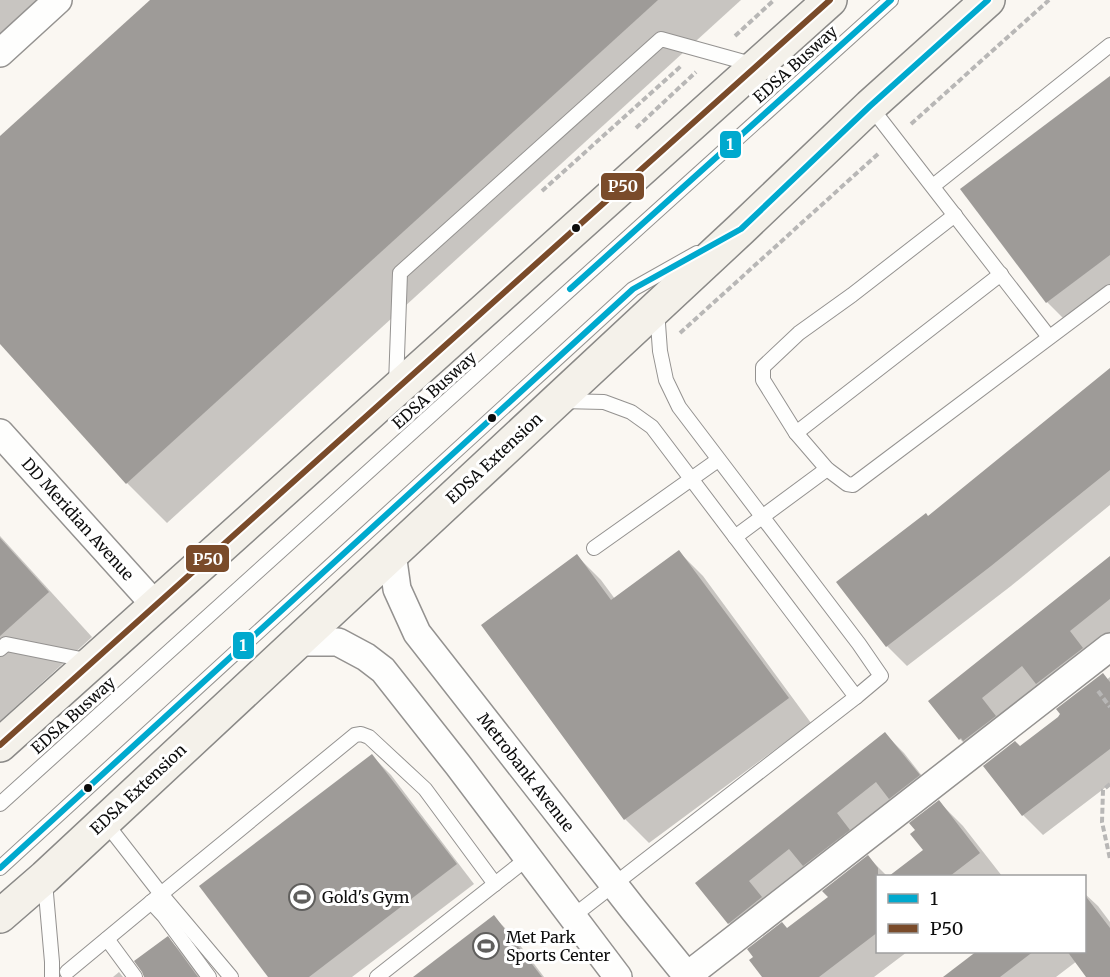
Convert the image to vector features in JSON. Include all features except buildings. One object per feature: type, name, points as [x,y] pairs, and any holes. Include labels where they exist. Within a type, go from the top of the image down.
[{"type":"main road","points":[[0,745],[830,0]]},
{"type":"main road","name":"EDSA Extension","points":[[2,915],[870,106],[988,0]]},
{"type":"street","points":[[0,53],[58,0]]},
{"type":"street","name":"DD Meridian Avenue","points":[[0,433],[156,606]]},
{"type":"street","name":"Metrobank Avenue","points":[[392,553],[397,589],[417,633],[688,976]]},
{"type":"street","points":[[295,642],[338,642],[366,657],[383,670],[458,765],[618,977]]},
{"type":"street","points":[[688,976],[1110,647]]},
{"type":"lane","name":"EDSA Busway","points":[[0,804],[891,0]]},
{"type":"lane","points":[[395,391],[400,273],[661,39],[758,65]]},
{"type":"lane","points":[[933,186],[1110,45]]},
{"type":"lane","points":[[870,106],[1049,337]]},
{"type":"lane","points":[[955,215],[799,333],[763,367],[763,380],[796,433],[827,469],[847,484],[853,485],[1110,292]]},
{"type":"lane","points":[[0,868],[633,289],[741,228]]},
{"type":"lane","points":[[796,433],[1001,274]]},
{"type":"lane","points":[[572,917],[881,676],[679,407],[666,380],[660,351],[657,306]]},
{"type":"lane","points":[[555,401],[604,402],[631,412],[652,427],[856,697]]},
{"type":"lane","points":[[594,548],[718,460]]},
{"type":"lane","points":[[735,537],[827,469]]},
{"type":"lane","points":[[0,649],[6,644],[93,662]]},
{"type":"lane","points":[[67,972],[355,735],[361,734],[369,737],[425,789],[495,884]]},
{"type":"lane","points":[[103,821],[156,898],[231,977]]},
{"type":"lane","points":[[377,977],[528,858]]},
{"type":"lane","points":[[45,876],[52,962],[51,977]]},
{"type":"lane","points":[[156,898],[164,916],[209,977]]},
{"type":"lane","points":[[107,939],[135,977]]},
{"type":"path","points":[[542,191],[699,49]]},
{"type":"path","points":[[1110,784],[1102,790],[1102,822],[1110,859]]},
{"type":"transit line","name":"P50","points":[[0,745],[830,0]]},
{"type":"transit line","name":"1","points":[[570,289],[891,0]]},
{"type":"transit line","name":"1","points":[[0,868],[633,289],[741,229],[870,106],[988,0]]},
{"type":"place","name":"Gold's Gym","points":[[302,897]]},
{"type":"place","name":"Met Park Sports Center","points":[[486,946]]}]
